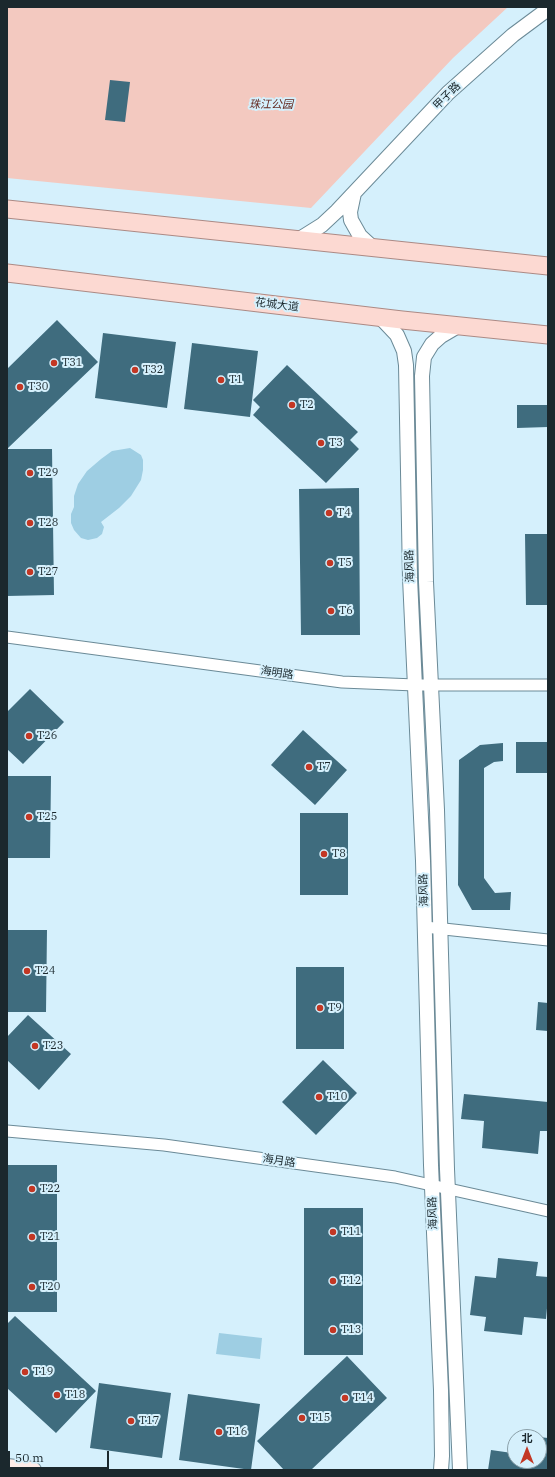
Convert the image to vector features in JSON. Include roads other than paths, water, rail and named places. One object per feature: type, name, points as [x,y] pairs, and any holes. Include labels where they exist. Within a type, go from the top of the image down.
[{"type":"main road","points":[[7,209],[548,266]]},
{"type":"main road","name":"花城大道","points":[[7,273],[458,326],[548,335]]},
{"type":"main road","points":[[7,1467],[33,1470]]},
{"type":"street","name":"甲子路","points":[[298,240],[322,225],[448,93],[513,34],[548,9]]},
{"type":"street","points":[[354,193],[350,212],[351,220],[360,236],[373,248]]},
{"type":"street","name":"海风路","points":[[380,317],[397,335],[404,351],[406,365],[410,578],[425,926],[432,1184],[442,1456],[441,1470]]},
{"type":"street","name":"海风路","points":[[458,326],[441,336],[432,344],[424,357],[422,374],[426,582],[437,810],[448,1188],[460,1470]]},
{"type":"street","name":"海明路","points":[[7,637],[342,682],[415,685],[548,685]]},
{"type":"street","points":[[425,926],[548,940]]},
{"type":"street","name":"海月路","points":[[7,1131],[164,1145],[395,1177],[548,1211]]},
{"type":"water","points":[[130,448],[141,455],[143,460],[141,480],[131,496],[119,508],[101,522],[104,527],[102,534],[97,538],[88,540],[81,538],[74,530],[71,523],[71,514],[74,507],[74,496],[78,484],[87,471],[112,451]]},
{"type":"water","points":[[219,1333],[262,1338],[260,1359],[216,1354]]},
{"type":"place","name":"T31","points":[[54,363]]},
{"type":"place","name":"T32","points":[[135,370]]},
{"type":"place","name":"T1","points":[[221,380]]},
{"type":"place","name":"T30","points":[[20,387]]},
{"type":"place","name":"T2","points":[[292,405]]},
{"type":"place","name":"T3","points":[[321,443]]},
{"type":"place","name":"T29","points":[[30,473]]},
{"type":"place","name":"T4","points":[[329,513]]},
{"type":"place","name":"T28","points":[[30,523]]},
{"type":"place","name":"T5","points":[[330,563]]},
{"type":"place","name":"T27","points":[[30,572]]},
{"type":"place","name":"T6","points":[[331,611]]},
{"type":"place","name":"T26","points":[[29,736]]},
{"type":"place","name":"T7","points":[[309,767]]},
{"type":"place","name":"T25","points":[[29,817]]},
{"type":"place","name":"T8","points":[[324,854]]},
{"type":"place","name":"T24","points":[[27,971]]},
{"type":"place","name":"T9","points":[[320,1008]]},
{"type":"place","name":"T23","points":[[35,1046]]},
{"type":"place","name":"T10","points":[[319,1097]]},
{"type":"place","name":"T22","points":[[32,1189]]},
{"type":"place","name":"T11","points":[[333,1232]]},
{"type":"place","name":"T21","points":[[32,1237]]},
{"type":"place","name":"T12","points":[[333,1281]]},
{"type":"place","name":"T20","points":[[32,1287]]},
{"type":"place","name":"T13","points":[[333,1330]]},
{"type":"place","name":"T19","points":[[25,1372]]},
{"type":"place","name":"T18","points":[[57,1395]]},
{"type":"place","name":"T14","points":[[345,1398]]},
{"type":"place","name":"T15","points":[[302,1418]]},
{"type":"place","name":"T17","points":[[131,1421]]},
{"type":"place","name":"T16","points":[[219,1432]]},
{"type":"park label","name":"珠江公园","points":[[271,105]]}]
